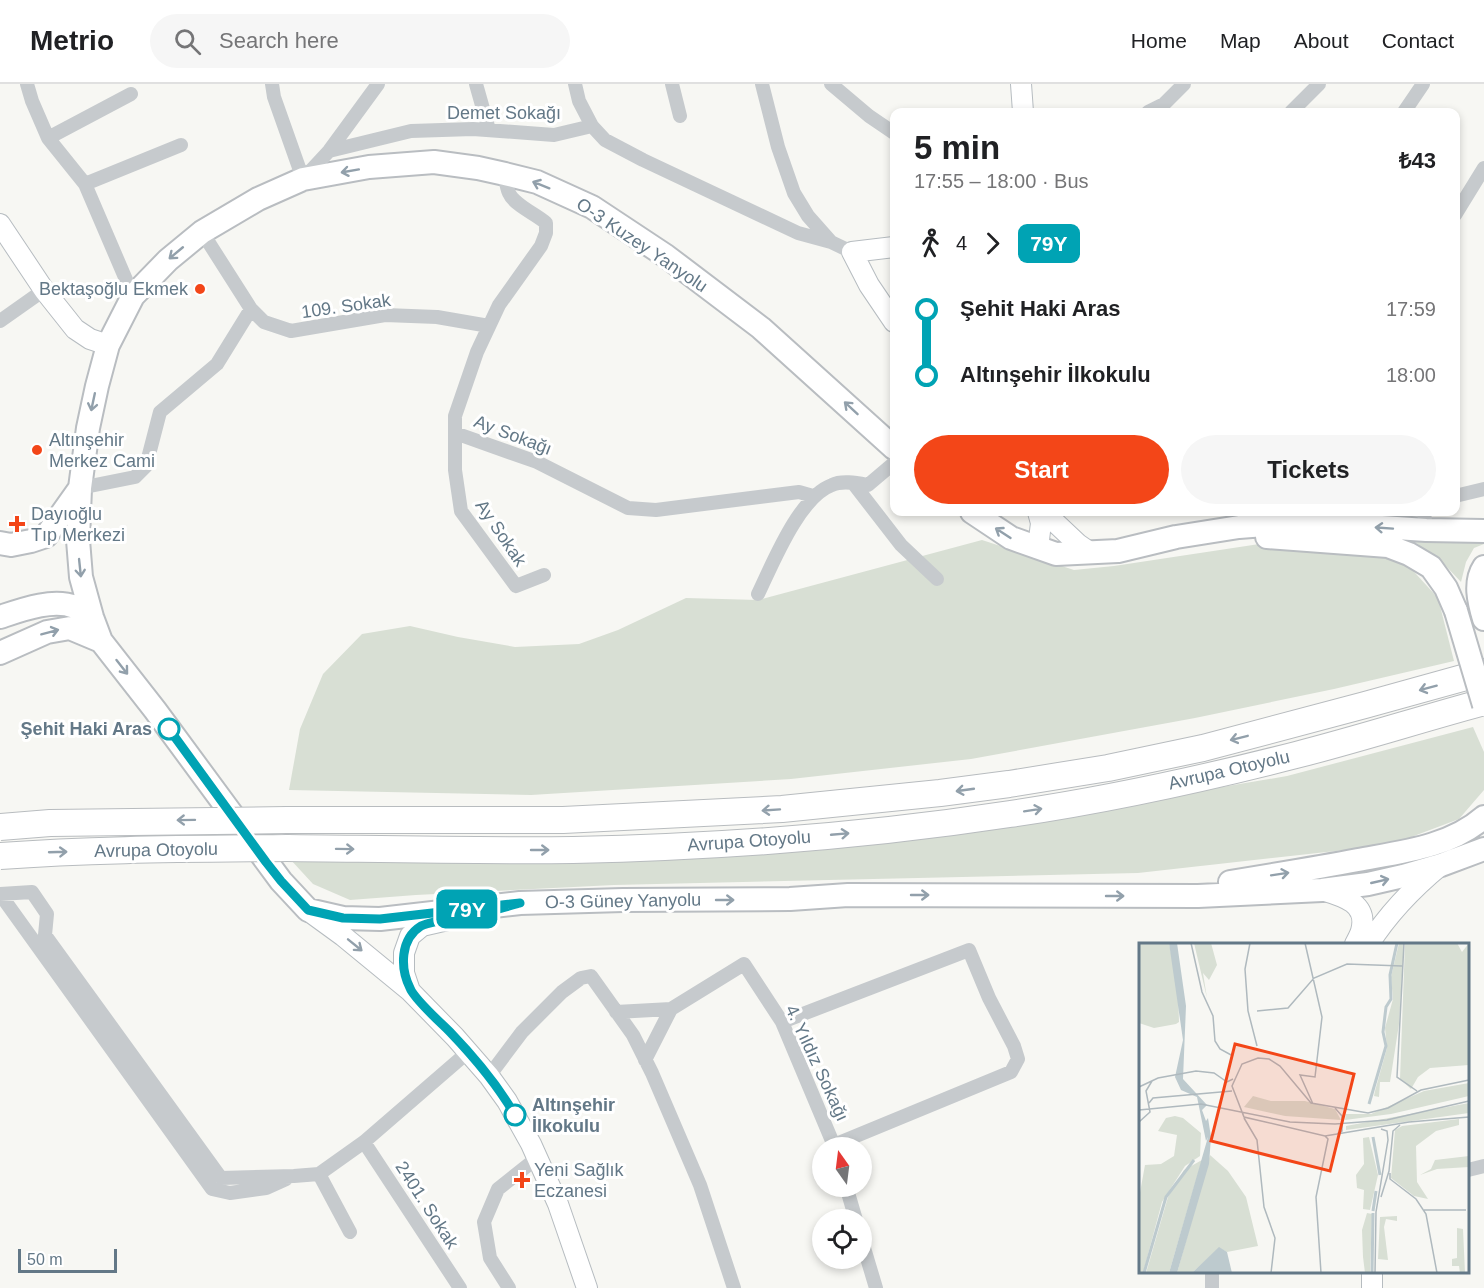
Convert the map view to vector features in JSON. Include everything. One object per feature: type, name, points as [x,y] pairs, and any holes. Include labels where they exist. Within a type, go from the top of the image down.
[{"type":"highway","name":"Avrupa Otoyolu","points":[[0,827],[50,823],[287,819],[563,820],[782,810],[940,793],[1062,776],[1155,758],[1287,726],[1484,672]]},
{"type":"highway","name":"Avrupa Otoyolu","points":[[0,856],[152,849],[575,849],[736,842],[863,832],[1008,815],[1068,805],[1296,755],[1484,704]]},
{"type":"main road","name":"O-3 Kuzey Yanyolu","points":[[92,617],[81,578],[79,558],[80,488],[88,428],[108,345],[133,296],[168,260],[201,232],[258,199],[303,179],[369,167],[434,162],[478,168],[537,182],[592,207],[666,256],[761,328],[890,444]]},
{"type":"main road","points":[[0,543],[11,545],[46,536],[80,488]]},
{"type":"main road","points":[[978,516],[1011,538],[1056,554],[1168,547],[1217,539],[1255,537],[1388,546],[1431,567],[1446,588],[1456,611],[1484,704]]},
{"type":"main road","points":[[1118,551],[1176,537],[1239,527],[1278,524],[1425,521],[1484,531]]},
{"type":"main road","points":[[1482,612],[1478,586],[1484,567]]},
{"type":"main road","points":[[0,617],[21,609],[54,605],[72,606],[92,617],[101,640],[274,872],[308,910]]},
{"type":"main road","points":[[0,652],[47,632],[70,628],[101,640]]},
{"type":"main road","points":[[1161,896],[1221,883],[1401,852],[1454,837],[1484,817]]},
{"type":"main road","points":[[1161,896],[1322,890],[1368,884],[1441,865],[1484,849]]},
{"type":"main road","name":"O-3 Güney Yanyolu","points":[[308,910],[343,918],[380,919],[520,903],[778,899],[848,895],[1161,896]]},
{"type":"street","points":[[27,84],[48,138],[85,184],[133,296]]},
{"type":"street","points":[[272,84],[274,97],[303,179],[329,151],[378,84]]},
{"type":"street","points":[[476,84],[489,130]]},
{"type":"street","points":[[575,84],[579,101],[592,126],[605,140],[643,160],[798,233],[831,242],[852,252],[890,247]]},
{"type":"street","points":[[672,84],[680,116]]},
{"type":"street","points":[[762,84],[778,147],[794,193],[808,216],[831,242]]},
{"type":"street","points":[[831,84],[890,130]]},
{"type":"street","points":[[1021,84],[1023,108]]},
{"type":"street","points":[[1156,108],[1164,104],[1184,84]]},
{"type":"street","points":[[1295,108],[1319,84]]},
{"type":"street","points":[[1407,108],[1423,84]]},
{"type":"street","points":[[48,138],[131,94]]},
{"type":"street","name":"Demet Sokağı","points":[[329,151],[411,131],[473,129],[554,135],[592,126]]},
{"type":"street","points":[[85,184],[181,145]]},
{"type":"street","points":[[1460,207],[1484,168]]},
{"type":"street","name":"Ay Sokağı","points":[[506,174],[511,197],[546,223],[546,233],[541,246],[499,306],[477,352],[454,416],[455,433],[537,462],[628,508],[656,510],[799,492],[813,496]]},
{"type":"street","points":[[1,226],[44,290],[75,329],[90,339],[108,345]]},
{"type":"street","name":"109. Sokak","points":[[201,232],[251,309],[264,322],[291,332],[385,315],[437,317],[489,326]]},
{"type":"street","points":[[852,252],[869,285],[890,316]]},
{"type":"street","points":[[0,321],[44,290]]},
{"type":"street","points":[[80,488],[135,477],[146,466],[159,412],[217,364],[251,309]]},
{"type":"street","name":"Ay Sokak","points":[[455,433],[455,470],[461,511],[516,586],[544,575]]},
{"type":"street","points":[[758,594],[790,528],[813,496],[832,484],[868,485],[890,466]]},
{"type":"street","points":[[853,483],[901,545],[937,579]]},
{"type":"street","points":[[1460,495],[1484,489]]},
{"type":"street","points":[[1038,548],[1041,523],[1039,516]]},
{"type":"street","points":[[1048,516],[1077,544],[1091,553]]},
{"type":"street","points":[[1369,943],[1407,895],[1441,865]]},
{"type":"street","points":[[1322,890],[1350,900],[1357,907],[1362,917],[1362,929],[1356,943]]},
{"type":"street","points":[[0,894],[32,892],[47,914],[45,935],[222,1178],[320,1174],[364,1142],[468,1052]]},
{"type":"street","points":[[0,894],[212,1189],[230,1193],[266,1188],[294,1176]]},
{"type":"street","points":[[411,991],[404,973],[404,953],[410,936],[422,926],[520,903]]},
{"type":"street","points":[[308,910],[411,991],[489,1076],[507,1101],[531,1144],[558,1204],[587,1288]]},
{"type":"street","points":[[782,1022],[969,950],[989,998],[1014,1046],[1018,1059],[1011,1072],[856,1137]]},
{"type":"street","name":"4. Yıldız Sokağı","points":[[670,1009],[744,964],[782,1022],[831,1137]]},
{"type":"street","points":[[489,1076],[522,1032],[562,992],[581,978],[591,976],[633,1035],[645,1060],[700,1185],[734,1288]]},
{"type":"street","points":[[616,1012],[670,1009],[645,1060]]},
{"type":"street","name":"2401. Sokak","points":[[364,1142],[460,1288]]},
{"type":"street","points":[[509,1288],[490,1258],[484,1222],[498,1189],[537,1158]]},
{"type":"street","points":[[1469,1170],[1484,1166]]},
{"type":"street","points":[[320,1174],[350,1232]]},
{"type":"street","points":[[870,1269],[876,1288]]},
{"type":"shaded area","points":[[982,540],[1074,570],[1266,543],[1358,550],[1406,563],[1438,598],[1454,661],[1195,718],[971,759],[791,779],[531,795],[289,790],[300,729],[323,674],[362,634],[410,626],[515,647],[579,644],[618,630],[686,598],[758,600]]},
{"type":"shaded area","points":[[1484,540],[1484,544],[1474,548],[1466,562],[1461,582],[1444,564],[1415,542]]},
{"type":"shaded area","points":[[1473,727],[1484,752],[1484,790],[1459,819],[1390,845],[1138,873],[614,885],[350,900],[313,884],[290,859],[635,859],[824,850],[986,827],[1287,776]]},
{"type":"bus line","name":"79Y","points":[[169,729],[266,862],[308,910],[343,918],[380,919],[520,903],[422,926],[410,936],[404,953],[404,973],[411,991],[489,1076],[515,1115]]},
{"type":"place","name":"Bektaşoğlu Ekmek","points":[[200,289]]},
{"type":"place","name":"Altınşehir Merkez Cami","points":[[37,450]]},
{"type":"place","name":"Dayıoğlu Tıp Merkezi","points":[[17,524]]},
{"type":"place","name":"Şehit Haki Aras","points":[[169,729]]},
{"type":"place","name":"Altınşehir İlkokulu","points":[[515,1115]]},
{"type":"place","name":"Yeni Sağlık Eczanesi","points":[[522,1180]]}]
